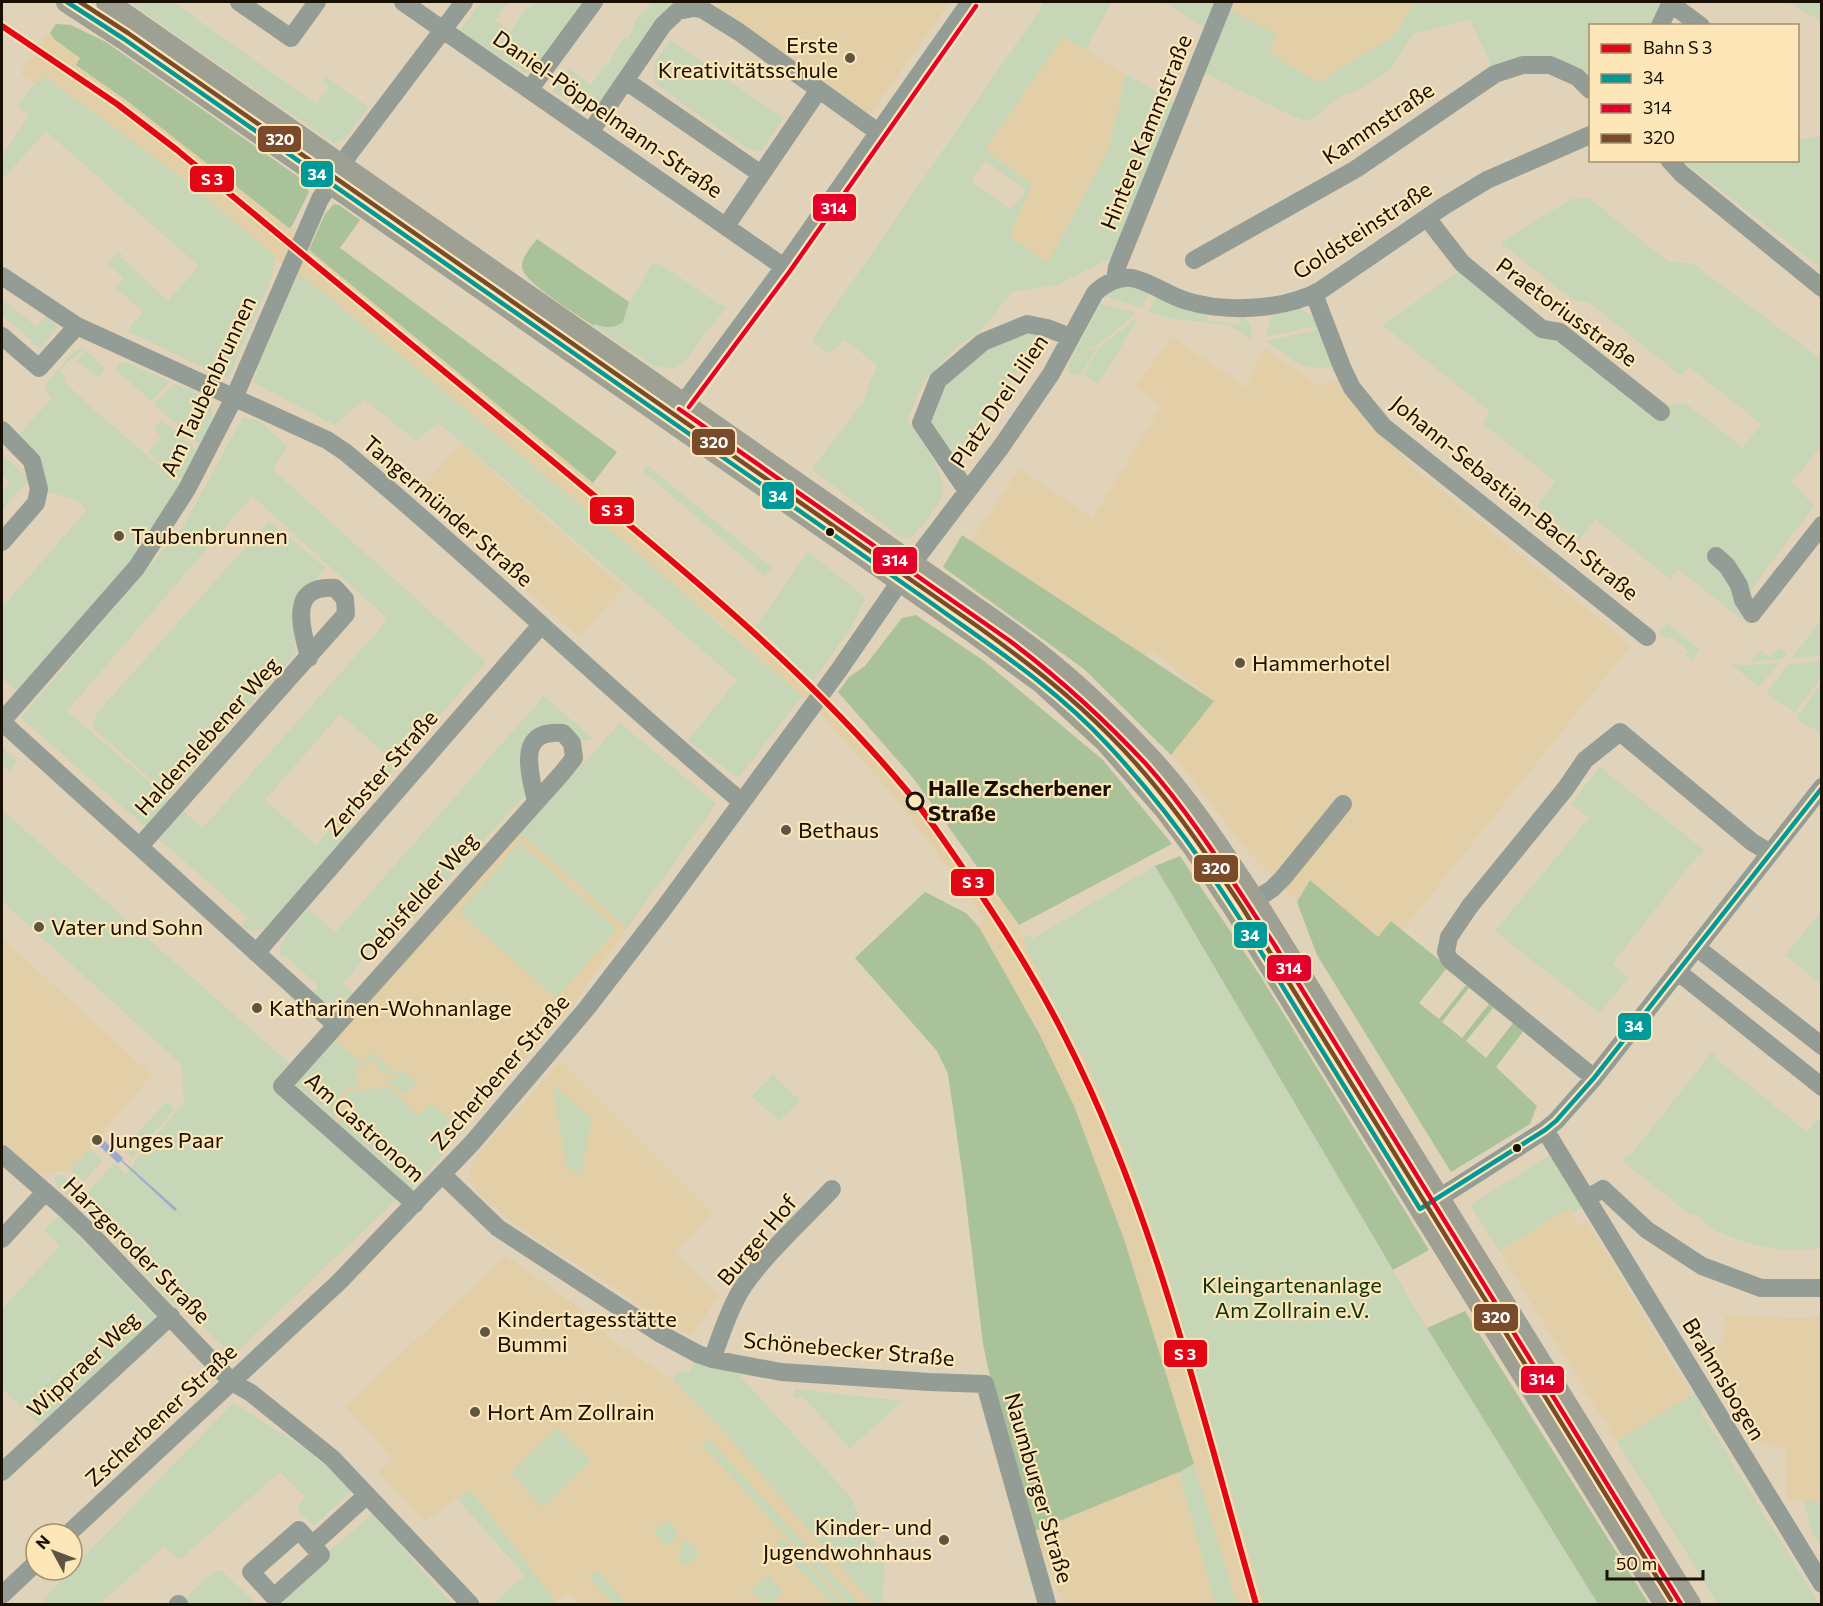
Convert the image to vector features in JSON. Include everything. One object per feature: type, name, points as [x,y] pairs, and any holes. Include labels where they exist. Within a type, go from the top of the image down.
[{"type":"main road","points":[[67,2],[683,403],[906,573],[1042,683],[1106,742],[1245,906],[1430,1204],[1690,1605]]},
{"type":"main road","points":[[107,2],[336,175],[669,421],[906,573]]},
{"type":"main road","points":[[1430,1204],[1665,1605]]},
{"type":"street","points":[[238,2],[291,38],[316,2]]},
{"type":"street","name":"Daniel-Pöppelmann-Straße","points":[[403,2],[784,267]]},
{"type":"street","name":"Am Taubenbrunnen","points":[[2,722],[137,567],[187,489],[234,398],[308,222],[336,175],[464,2]]},
{"type":"street","points":[[530,89],[594,2]]},
{"type":"street","points":[[669,421],[784,267],[970,2]]},
{"type":"street","name":"Hintere Kammstraße","points":[[1115,280],[1117,267],[1224,2]]},
{"type":"street","points":[[1661,24],[1671,2],[1698,24]]},
{"type":"street","points":[[591,131],[671,16],[678,11],[694,8],[707,12],[739,32],[878,132]]},
{"type":"street","name":"Kammstraße","points":[[1194,260],[1356,169],[1494,74],[1523,65],[1550,65],[1577,77],[1589,89]]},
{"type":"street","points":[[626,81],[761,174]]},
{"type":"street","points":[[726,226],[818,91]]},
{"type":"street","name":"Goldsteinstraße","points":[[1115,280],[1130,278],[1185,301],[1213,306],[1269,307],[1289,303],[1314,294],[1487,180],[1589,135]]},
{"type":"street","points":[[1671,162],[1682,174],[1821,288]]},
{"type":"street","name":"Praetoriusstraße","points":[[1427,218],[1462,263],[1542,329],[1560,332],[1661,412]]},
{"type":"street","name":"Tangermünder Straße","points":[[2,276],[77,326],[327,440],[345,452],[433,527],[742,802]]},
{"type":"street","name":"Platz Drei Lilien","points":[[906,573],[1026,412],[1051,374],[1095,293],[1115,280]]},
{"type":"street","name":"Johann-Sebastian-Bach-Straße","points":[[1314,294],[1352,388],[1383,426],[1647,637]]},
{"type":"street","name":"Platz Drei Lilien","points":[[968,491],[921,423],[938,380],[983,342],[1027,324],[1047,328],[1070,337]]},
{"type":"street","points":[[2,336],[39,368],[77,326]]},
{"type":"street","points":[[2,430],[32,460],[39,489],[36,502],[2,542]]},
{"type":"street","points":[[1716,556],[1727,566],[1739,585],[1743,600],[1752,614],[1821,525]]},
{"type":"street","name":"Zscherbener Straße","points":[[81,1522],[339,1282],[443,1175],[527,1081],[587,1008],[742,802],[839,670],[906,573]]},
{"type":"street","name":"Zerbster Straße","points":[[256,952],[541,625]]},
{"type":"street","name":"Haldenslebener Weg","points":[[140,846],[309,657]]},
{"type":"street","points":[[2,722],[336,1025]]},
{"type":"street","points":[[1594,1078],[1449,959],[1446,952],[1449,937],[1470,906],[1566,788],[1585,760],[1620,732],[1752,842],[1770,853]]},
{"type":"street","points":[[1430,1204],[1556,1121],[1594,1078],[1821,787]]},
{"type":"street","name":"Oebisfelder Weg","points":[[282,1086],[536,802]]},
{"type":"street","points":[[1245,906],[1283,878],[1343,804]]},
{"type":"street","points":[[1696,947],[1821,1046]]},
{"type":"street","points":[[1677,971],[1821,1087]]},
{"type":"street","name":"Am Gastronom","points":[[282,1086],[415,1204]]},
{"type":"street","name":"Brahmsbogen","points":[[1545,1130],[1821,1584]]},
{"type":"street","name":"Harzgeroder Straße","points":[[2,1154],[81,1224],[232,1382],[251,1393],[332,1458],[470,1605]]},
{"type":"street","name":"Schönebecker Straße","points":[[443,1175],[498,1228],[659,1333],[684,1348],[712,1359],[781,1372],[985,1384]]},
{"type":"street","name":"Burger Hof","points":[[712,1359],[741,1290],[764,1261],[832,1189]]},
{"type":"street","points":[[1587,1198],[1603,1189],[1647,1230],[1702,1266],[1761,1288],[1821,1288]]},
{"type":"street","points":[[2,1239],[45,1192]]},
{"type":"street","name":"Wippraer Weg","points":[[2,1472],[171,1316]]},
{"type":"street","name":"Naumburger Straße","points":[[985,1384],[1047,1605]]},
{"type":"street","points":[[312,1545],[367,1495]]},
{"type":"street","points":[[2,1595],[24,1574]]},
{"type":"shaded area","name":"Erste Kreativitätsschule","points":[[712,2],[950,2],[870,114]]},
{"type":"shaded area","points":[[1230,2],[1415,2],[1394,36],[1318,83],[1269,52],[1226,8]]},
{"type":"shaded area","points":[[48,33],[125,89],[315,246],[310,250],[593,483],[756,626],[823,692],[890,766],[978,881],[1011,911],[1054,1004],[1092,1073],[1127,1157],[1160,1249],[1264,1604],[1237,1604],[1124,1239],[1040,1035],[979,927],[984,920],[894,796],[813,706],[721,624],[433,382],[275,258],[20,73]]},
{"type":"shaded area","points":[[1063,37],[1126,74],[1109,149],[1048,263],[1009,236],[1032,184],[985,150]]},
{"type":"shaded area","points":[[1172,337],[1254,392],[1247,385],[1264,348],[1319,386],[1341,379],[1408,463],[1631,645],[1403,930],[1391,921],[1378,937],[1311,881],[1297,901],[1249,853],[1171,755],[1213,700],[1150,650],[1145,656],[971,541],[1019,469],[1093,518],[1161,406],[1135,386]]},
{"type":"shaded area","points":[[461,443],[623,588],[579,637],[417,492]]},
{"type":"shaded area","points":[[620,723],[716,804],[569,1010],[410,1187],[294,1083]]},
{"type":"shaded area","points":[[2,938],[152,1075],[70,1170],[45,1174],[24,1174],[2,1154]]},
{"type":"shaded area","points":[[561,1061],[713,1213],[675,1253],[719,1297],[690,1337],[519,1227],[479,1194],[469,1179],[473,1163],[482,1149]]},
{"type":"shaded area","points":[[1569,1208],[1580,1226],[1587,1222],[1692,1395],[1617,1441],[1500,1252]]},
{"type":"shaded area","points":[[506,1256],[575,1305],[615,1342],[673,1380],[720,1427],[873,1604],[581,1604],[570,1593],[556,1601],[470,1490],[424,1521],[379,1472],[393,1459],[345,1406]]},
{"type":"shaded area","points":[[1725,1315],[1816,1319],[1816,1315],[1821,1315],[1821,1501],[1787,1500],[1786,1451],[1747,1438],[1718,1380],[1711,1352],[1724,1340]]},
{"type":"shaded area","points":[[1179,1472],[1215,1604],[1063,1604],[1035,1531]]},
{"type":"green space","points":[[129,2],[173,2],[316,104],[329,87],[323,83],[324,76],[368,107],[345,139],[334,143]]},
{"type":"green space","points":[[481,2],[508,2],[495,20],[511,31],[526,8],[528,9],[534,2],[584,2],[533,71],[525,73],[460,31]]},
{"type":"green space","points":[[652,2],[701,2],[673,4],[603,103],[579,109],[553,91],[569,69],[591,85],[606,64],[608,65],[624,37],[627,39],[635,26],[633,24],[643,10],[645,11]]},
{"type":"green space","points":[[1045,2],[1112,2],[1085,50],[1063,37],[985,150],[1032,184],[1010,236],[1048,263],[1109,149],[1126,74],[1178,105],[1119,254],[1057,285],[1012,292],[981,330],[959,345],[924,381],[907,420],[937,467],[943,487],[942,496],[937,505],[914,535],[901,538],[812,469],[863,402],[877,365],[845,340],[828,354],[812,340]],"holes":[[[986,161],[1026,190],[1011,210],[971,181]]]},
{"type":"green space","points":[[1164,2],[1220,2],[1207,29]]},
{"type":"green space","points":[[1415,2],[1663,2],[1652,24],[1589,24],[1589,89],[1564,70],[1495,74],[1470,19],[1413,34],[1389,70],[1357,91],[1340,96],[1307,121],[1204,73],[1226,8],[1276,34],[1269,52],[1318,83],[1394,36]]},
{"type":"green space","points":[[1788,2],[1821,2],[1821,20],[1804,12]]},
{"type":"green space","points":[[56,24],[71,25],[106,42],[303,180],[309,192],[292,226],[289,228],[126,100],[76,65],[80,58],[54,39],[50,33]]},
{"type":"green space","points":[[670,40],[783,118],[761,151],[747,148],[655,84],[655,62]]},
{"type":"green space","points":[[44,76],[185,180],[275,256],[272,277],[228,379],[127,331],[143,312],[115,287],[123,278],[107,263],[119,251],[122,254],[121,257],[168,301],[199,266],[46,131],[2,180],[2,156],[29,116],[18,106],[31,88]]},
{"type":"green space","points":[[1821,136],[1821,268],[1684,162],[1799,162],[1799,140]]},
{"type":"green space","points":[[1589,198],[1668,262],[1693,264],[1821,359],[1821,446],[1792,482],[1814,506],[1743,600],[1749,625],[1678,569],[1670,579],[1595,519],[1579,541],[1537,506],[1555,481],[1483,423],[1490,411],[1382,325],[1461,270],[1565,341],[1651,412],[1684,402],[1743,448],[1761,424],[1689,367],[1681,376],[1590,303],[1573,300],[1501,243],[1571,199]]},
{"type":"green space","points":[[334,204],[360,220],[340,248],[617,452],[593,483],[309,250],[325,214]]},
{"type":"green space","points":[[537,239],[629,302],[623,322],[610,327],[595,324],[594,326],[553,299],[531,281],[522,263]]},
{"type":"green space","points":[[654,262],[726,308],[689,357],[677,367],[670,369],[652,365],[594,326],[595,324],[606,329],[623,322],[629,302]]},
{"type":"green space","points":[[299,273],[622,540],[802,696],[738,778],[688,740],[737,680],[438,422],[416,441],[364,399],[335,425],[254,383],[258,367]]},
{"type":"green space","points":[[1123,286],[1149,293],[1142,308],[1102,295]]},
{"type":"green space","points":[[1155,297],[1208,312],[1207,320],[1240,324],[1241,315],[1249,323],[1252,340],[1228,325],[1168,318],[1149,312]]},
{"type":"green space","points":[[2,299],[37,327],[46,316],[58,327],[40,348],[2,315]]},
{"type":"green space","points":[[1101,304],[1136,313],[1098,345],[1072,357]]},
{"type":"green space","points":[[1298,308],[1312,315],[1322,327],[1266,336],[1272,315]]},
{"type":"green space","points":[[1138,319],[1098,384],[1084,375],[1100,347]]},
{"type":"green space","points":[[1323,329],[1336,364],[1326,367],[1316,368],[1299,363],[1266,341]]},
{"type":"green space","points":[[1019,331],[1042,331],[997,405],[955,461],[930,420],[946,383],[993,342]]},
{"type":"green space","points":[[1098,347],[1082,373],[1070,375],[1068,367],[1072,358]]},
{"type":"green space","points":[[80,348],[84,348],[60,371],[66,378],[64,381],[94,410],[187,489],[132,564],[16,690],[2,678],[2,607],[87,510],[72,499],[40,490],[14,440],[52,398],[45,385]]},
{"type":"green space","points":[[86,351],[105,369],[98,378],[77,361]]},
{"type":"green space","points":[[125,362],[170,382],[153,400],[150,400],[117,371],[116,368],[120,363]]},
{"type":"green space","points":[[174,384],[191,390],[213,403],[210,425],[200,445],[156,406],[156,403]]},
{"type":"green space","points":[[243,417],[261,422],[287,446],[273,470],[486,662],[347,822],[354,828],[267,928],[252,931],[241,927],[248,917],[21,718],[183,527]],"holes":[[[252,496],[387,618],[203,828],[67,711]],[[340,714],[392,760],[316,845],[265,800]]]},
{"type":"green space","points":[[162,420],[196,449],[181,478],[177,478],[148,452],[162,437],[153,429]]},
{"type":"green space","points":[[2,454],[29,479],[2,510],[2,492],[10,482],[2,474]]},
{"type":"green space","points":[[647,465],[772,568],[765,576],[643,471]]},
{"type":"green space","points":[[269,521],[326,568],[291,606],[296,653],[169,795],[93,728],[96,714]]},
{"type":"green space","points":[[962,535],[1214,701],[1171,755],[1084,669],[943,567]]},
{"type":"green space","points":[[808,552],[866,598],[851,628],[813,681],[756,626]]},
{"type":"green space","points":[[916,615],[984,661],[1103,760],[1172,844],[1019,925],[914,779],[838,692],[849,677],[865,666],[902,618]]},
{"type":"green space","points":[[1821,621],[1821,656],[1792,658]]},
{"type":"green space","points":[[1667,623],[1700,650],[1692,660],[1686,656],[1689,651],[1670,636],[1666,639],[1658,634]]},
{"type":"green space","points":[[1780,648],[1787,653],[1782,659],[1750,662],[1760,650],[1769,657]]},
{"type":"green space","points":[[1821,661],[1821,678],[1795,712],[1766,693],[1789,664]]},
{"type":"green space","points":[[1779,663],[1759,687],[1731,664],[1746,665]]},
{"type":"green space","points":[[1821,684],[1821,732],[1800,722],[1797,717]]},
{"type":"green space","points":[[544,696],[593,739],[572,743],[535,739],[533,786],[392,941],[385,935],[343,983],[353,993],[338,1002],[327,1002],[317,998],[312,994],[318,986],[285,955],[281,959],[281,945],[288,932],[309,909],[335,933]]},
{"type":"green space","points":[[620,723],[716,804],[627,928],[520,833]]},
{"type":"green space","points":[[2,746],[17,761],[10,772],[2,764]]},
{"type":"green space","points":[[1600,767],[1704,850],[1612,964],[1629,978],[1599,1013],[1495,931],[1589,818],[1571,804]]},
{"type":"green space","points":[[2,810],[289,1063],[272,1082],[398,1198],[232,1356],[182,1305],[178,1309],[79,1203],[114,1163],[126,1174],[184,1102],[182,1065],[2,901]]},
{"type":"green space","points":[[520,843],[617,929],[556,998],[459,912]]},
{"type":"green space","points":[[1180,856],[1261,977],[1429,1250],[1393,1270],[1155,866]]},
{"type":"green space","name":"Kleingartenanlage Am Zollrain e.V.","points":[[1155,866],[1429,1332],[1598,1604],[1264,1604],[1160,1249],[1127,1157],[1092,1073],[1054,1004],[1023,939],[1030,934],[1033,939]]},
{"type":"green space","points":[[1310,880],[1378,937],[1391,921],[1525,1029],[1496,1067],[1537,1106],[1530,1124],[1451,1172],[1317,955],[1297,902]],"holes":[[[1446,969],[1466,985],[1439,1019],[1419,1003]],[[1469,988],[1489,1004],[1462,1038],[1442,1022]],[[1493,1008],[1513,1023],[1486,1058],[1466,1041]]]},
{"type":"green space","points":[[925,892],[966,913],[979,927],[1040,1035],[1074,1106],[1124,1239],[1194,1464],[1035,1531],[983,1344],[948,1074],[937,1051],[855,958]]},
{"type":"green space","points":[[1821,911],[1821,984],[1786,955]]},
{"type":"green space","points":[[330,1036],[362,1064],[362,1067],[355,1070],[360,1086],[347,1087],[334,1104],[342,1112],[335,1120],[294,1082]]},
{"type":"green space","points":[[372,1052],[396,1073],[401,1069],[417,1082],[404,1095],[391,1083],[384,1082],[384,1080],[397,1079],[399,1076],[386,1075],[386,1068],[383,1069],[382,1075],[377,1071],[377,1066],[380,1065],[378,1061],[375,1062],[373,1059],[370,1061],[372,1063],[366,1065],[365,1060]]},
{"type":"green space","points":[[1712,1052],[1716,1055],[1715,1058],[1807,1132],[1817,1119],[1821,1123],[1821,1247],[1782,1249],[1753,1244],[1727,1235],[1693,1213],[1691,1215],[1623,1161],[1630,1156]]},
{"type":"green space","points":[[773,1074],[800,1101],[779,1121],[752,1096]]},
{"type":"green space","points":[[552,1084],[592,1119],[580,1175],[567,1167]]},
{"type":"green space","points":[[389,1087],[419,1116],[431,1103],[446,1117],[454,1120],[458,1116],[469,1125],[411,1190],[337,1124],[352,1106],[344,1098],[349,1091]]},
{"type":"green space","points":[[166,1102],[175,1109],[131,1158],[123,1149]]},
{"type":"green space","points":[[89,1149],[103,1160],[84,1182],[70,1170]]},
{"type":"green space","points":[[1553,1153],[1583,1205],[1573,1214],[1569,1208],[1500,1251],[1472,1208],[1472,1204]]},
{"type":"green space","points":[[60,1174],[78,1188],[70,1197],[58,1186],[54,1178]]},
{"type":"green space","points":[[59,1216],[159,1321],[42,1427],[2,1389],[2,1309],[60,1246],[44,1230]]},
{"type":"green space","points":[[1465,1311],[1649,1604],[1598,1604],[1427,1328]]},
{"type":"green space","points":[[694,1358],[736,1372],[848,1494],[885,1561],[882,1604],[873,1604],[720,1427],[673,1380],[679,1371],[690,1372]]},
{"type":"green space","points":[[794,1389],[903,1401],[850,1448],[804,1398],[794,1397]]},
{"type":"green space","points":[[1700,1390],[1708,1404],[1700,1410],[1819,1604],[1718,1604],[1617,1441]]},
{"type":"green space","points":[[233,1403],[304,1448],[353,1489],[314,1526],[297,1509],[305,1496],[280,1472],[179,1560],[165,1546],[99,1604],[48,1604],[43,1599],[59,1582],[84,1582],[84,1557]]},
{"type":"green space","points":[[557,1428],[591,1461],[543,1508],[511,1473]]},
{"type":"green space","points":[[709,1439],[860,1604],[848,1604],[703,1445]]},
{"type":"green space","points":[[1194,1464],[1237,1604],[1215,1604],[1179,1472]]},
{"type":"green space","points":[[470,1490],[556,1601],[552,1604],[493,1604],[525,1575],[457,1499]]},
{"type":"green space","points":[[1803,1501],[1821,1501],[1821,1547],[1813,1534]]},
{"type":"green space","points":[[372,1514],[452,1604],[268,1604]]},
{"type":"green space","points":[[669,1521],[677,1531],[673,1543],[666,1545],[655,1534],[655,1531]]},
{"type":"green space","points":[[783,1538],[844,1604],[832,1604],[776,1544]]},
{"type":"green space","points":[[685,1540],[699,1553],[688,1565],[684,1566],[679,1558],[682,1542]]},
{"type":"green space","points":[[220,1570],[256,1604],[189,1604],[184,1600],[214,1571]]},
{"type":"green space","points":[[598,1570],[627,1604],[614,1604],[589,1578]]},
{"type":"green space","points":[[768,1575],[783,1592],[770,1604],[764,1604],[751,1590]]},
{"type":"water","points":[[100,1137],[177,1209],[175,1211],[121,1161],[118,1163],[95,1142]]},
{"type":"transit line","name":"34","points":[[67,2],[124,39],[927,600],[1044,685],[1066,704],[1087,723],[1134,774],[1205,866],[1268,963],[1420,1209],[1556,1121],[1594,1078],[1822,788]]},
{"type":"transit line","name":"320","points":[[80,2],[128,33],[977,626],[1046,678],[1130,756],[1196,840],[1242,907],[1671,1600]]},
{"type":"transit line","name":"314","points":[[689,407],[790,271],[976,6]]},
{"type":"transit line","points":[[2,26],[117,104],[177,150],[681,568],[818,694],[861,738],[917,803],[987,903],[1028,969],[1065,1037],[1097,1105],[1126,1174],[1174,1316],[1256,1604]]},
{"type":"transit line","name":"314","points":[[679,409],[1010,641],[1097,715],[1164,785],[1213,852],[1274,944],[1681,1604]]},
{"type":"place","name":"Erste Kreativitätsschule","points":[[850,58]]},
{"type":"place","name":"Taubenbrunnen","points":[[119,536]]},
{"type":"place","name":"Hammerhotel","points":[[1240,663]]},
{"type":"place","name":"Halle Zscherbener Straße","points":[[915,801]]},
{"type":"place","name":"Bethaus","points":[[786,830]]},
{"type":"place","name":"Vater und Sohn","points":[[39,927]]},
{"type":"place","name":"Katharinen-Wohnanlage","points":[[257,1008]]},
{"type":"place","name":"Junges Paar","points":[[97,1140]]},
{"type":"place","name":"Kindertagesstätte Bummi","points":[[485,1332]]},
{"type":"place","name":"Hort Am Zollrain","points":[[475,1412]]},
{"type":"place","name":"Kinder- und Jugendwohnhaus","points":[[944,1540]]}]
